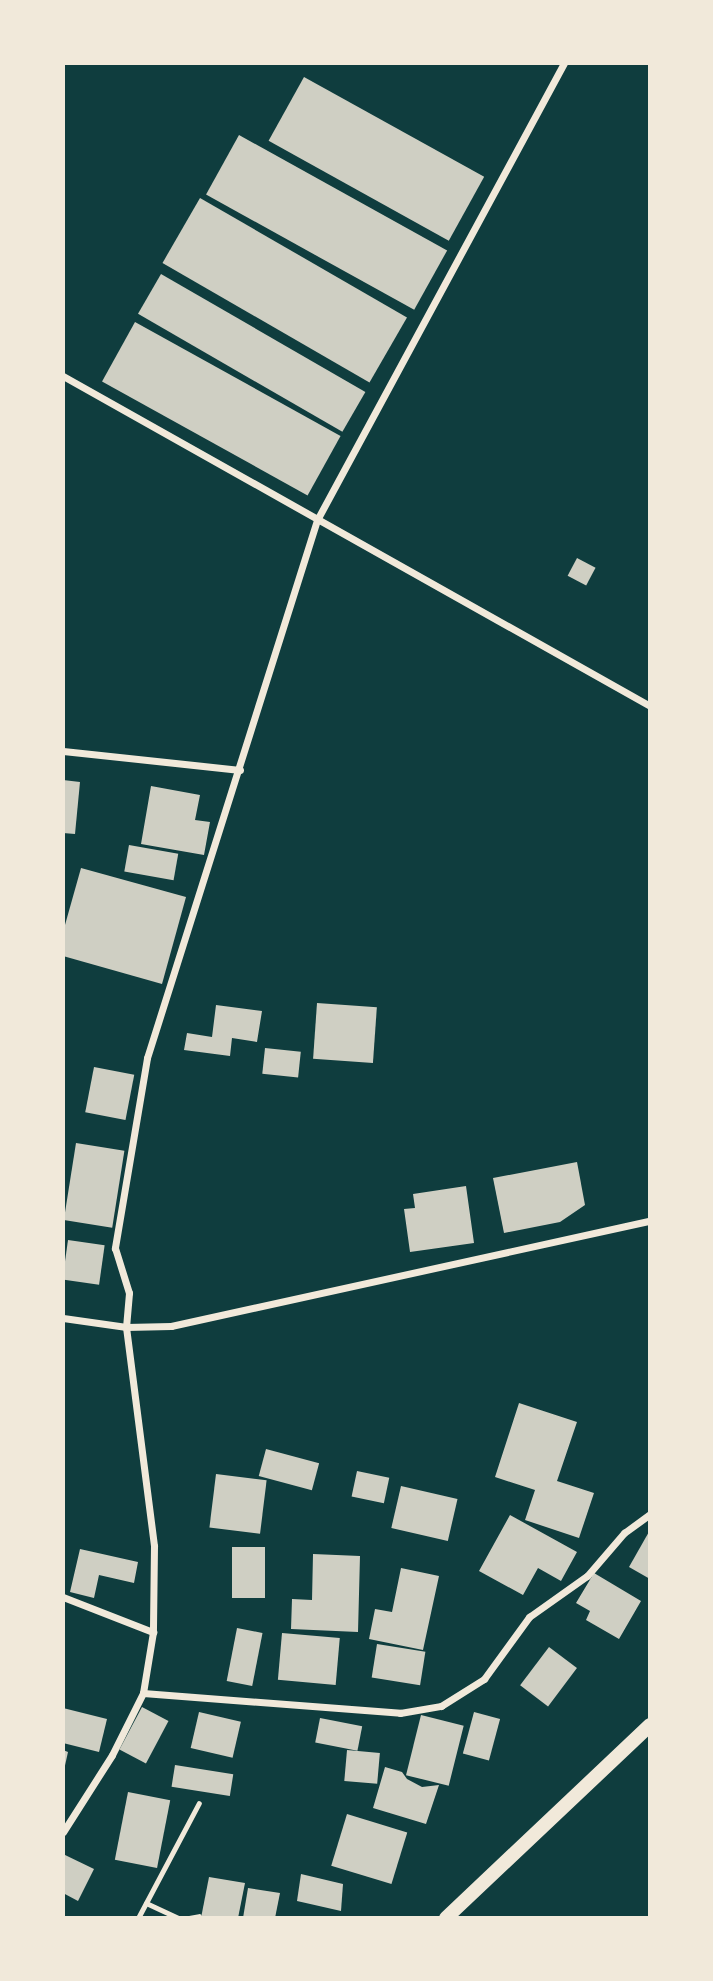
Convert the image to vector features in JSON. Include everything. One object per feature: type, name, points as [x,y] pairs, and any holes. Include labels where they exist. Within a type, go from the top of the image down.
[{"type":"main road","points":[[446,1918],[650,1725]]},
{"type":"street","points":[[63,1832],[112,1755],[143,1693],[153,1632],[154,1546],[126,1327],[129,1293],[116,1248],[147,1058],[317,520],[564,63]]},
{"type":"street","points":[[63,376],[650,706]]},
{"type":"street","points":[[63,751],[240,770]]},
{"type":"street","points":[[63,1318],[126,1327],[171,1326],[650,1221]]},
{"type":"street","points":[[143,1693],[400,1713],[441,1706],[484,1679],[529,1617],[587,1576],[624,1533],[650,1514]]},
{"type":"street","points":[[63,1597],[153,1632]]},
{"type":"lane","points":[[138,1918],[199,1803]]},
{"type":"lane","points":[[146,1903],[178,1918]]},
{"type":"lane","points":[[189,1918],[199,1916]]},
{"type":"building","points":[[304,77],[484,177],[449,241],[269,141]]},
{"type":"building","points":[[239,135],[447,250],[414,310],[206,194]]},
{"type":"building","points":[[200,198],[407,318],[369,382],[162,263]]},
{"type":"building","points":[[161,274],[365,392],[342,432],[138,314]]},
{"type":"building","points":[[135,322],[341,436],[308,495],[102,381]]},
{"type":"building","points":[[577,558],[596,568],[586,586],[568,576]]},
{"type":"building","points":[[63,780],[80,782],[75,834],[63,833]]},
{"type":"building","points":[[151,786],[200,795],[195,820],[210,822],[204,855],[141,844]]},
{"type":"building","points":[[129,845],[178,854],[174,880],[124,872]]},
{"type":"building","points":[[81,868],[186,897],[162,984],[63,956],[63,932]]},
{"type":"building","points":[[317,1003],[377,1007],[373,1063],[313,1059]]},
{"type":"building","points":[[216,1005],[262,1011],[257,1042],[232,1038],[230,1056],[184,1050],[187,1033],[212,1037]]},
{"type":"building","points":[[265,1048],[301,1052],[298,1078],[262,1074]]},
{"type":"building","points":[[94,1067],[134,1075],[125,1120],[85,1112]]},
{"type":"building","points":[[76,1143],[124,1151],[112,1228],[64,1220]]},
{"type":"building","points":[[577,1162],[585,1205],[560,1222],[504,1233],[493,1178]]},
{"type":"building","points":[[466,1186],[474,1243],[410,1252],[404,1209],[415,1208],[413,1194]]},
{"type":"building","points":[[68,1240],[105,1245],[99,1285],[63,1280]]},
{"type":"building","points":[[519,1403],[577,1422],[557,1481],[594,1493],[579,1538],[525,1520],[535,1490],[495,1477]]},
{"type":"building","points":[[266,1449],[319,1463],[312,1490],[259,1476]]},
{"type":"building","points":[[357,1471],[389,1478],[384,1503],[352,1496]]},
{"type":"building","points":[[216,1474],[267,1480],[260,1534],[209,1528]]},
{"type":"building","points":[[401,1486],[458,1499],[448,1541],[391,1528]]},
{"type":"building","points":[[510,1515],[577,1552],[561,1581],[538,1568],[523,1595],[479,1571]]},
{"type":"building","points":[[650,1530],[650,1579],[629,1567]]},
{"type":"building","points":[[232,1547],[265,1547],[265,1598],[232,1598]]},
{"type":"building","points":[[80,1549],[138,1562],[134,1583],[99,1575],[94,1598],[70,1592]]},
{"type":"building","points":[[313,1554],[360,1556],[358,1632],[291,1629],[292,1599],[312,1600]]},
{"type":"building","points":[[401,1568],[439,1576],[423,1650],[369,1639],[375,1609],[392,1612]]},
{"type":"building","points":[[594,1573],[641,1601],[619,1639],[586,1620],[590,1611],[576,1603]]},
{"type":"building","points":[[237,1628],[263,1633],[252,1686],[227,1681]]},
{"type":"building","points":[[282,1633],[340,1638],[336,1685],[278,1680]]},
{"type":"building","points":[[377,1644],[425,1652],[420,1685],[372,1678]]},
{"type":"building","points":[[549,1647],[577,1668],[548,1706],[520,1685]]},
{"type":"building","points":[[142,1707],[168,1721],[146,1763],[119,1749]]},
{"type":"building","points":[[63,1708],[107,1719],[99,1752],[63,1743]]},
{"type":"building","points":[[199,1712],[241,1722],[233,1758],[191,1748]]},
{"type":"building","points":[[474,1712],[500,1719],[489,1761],[463,1754]]},
{"type":"building","points":[[421,1715],[464,1726],[449,1786],[406,1775]]},
{"type":"building","points":[[320,1718],[362,1726],[357,1751],[315,1743]]},
{"type":"building","points":[[63,1750],[68,1752],[64,1770],[63,1770]]},
{"type":"building","points":[[347,1750],[380,1753],[377,1784],[344,1781]]},
{"type":"building","points":[[175,1765],[233,1774],[230,1796],[172,1787]]},
{"type":"building","points":[[385,1767],[402,1772],[407,1779],[422,1787],[439,1785],[426,1824],[373,1808]]},
{"type":"building","points":[[128,1792],[170,1800],[157,1868],[115,1860]]},
{"type":"building","points":[[347,1814],[407,1832],[391,1884],[331,1866]]},
{"type":"building","points":[[63,1854],[94,1869],[78,1901],[63,1893]]},
{"type":"building","points":[[301,1874],[343,1884],[341,1911],[297,1901]]},
{"type":"building","points":[[209,1877],[245,1883],[238,1918],[201,1918]]},
{"type":"building","points":[[248,1888],[280,1893],[275,1918],[243,1918]]}]
